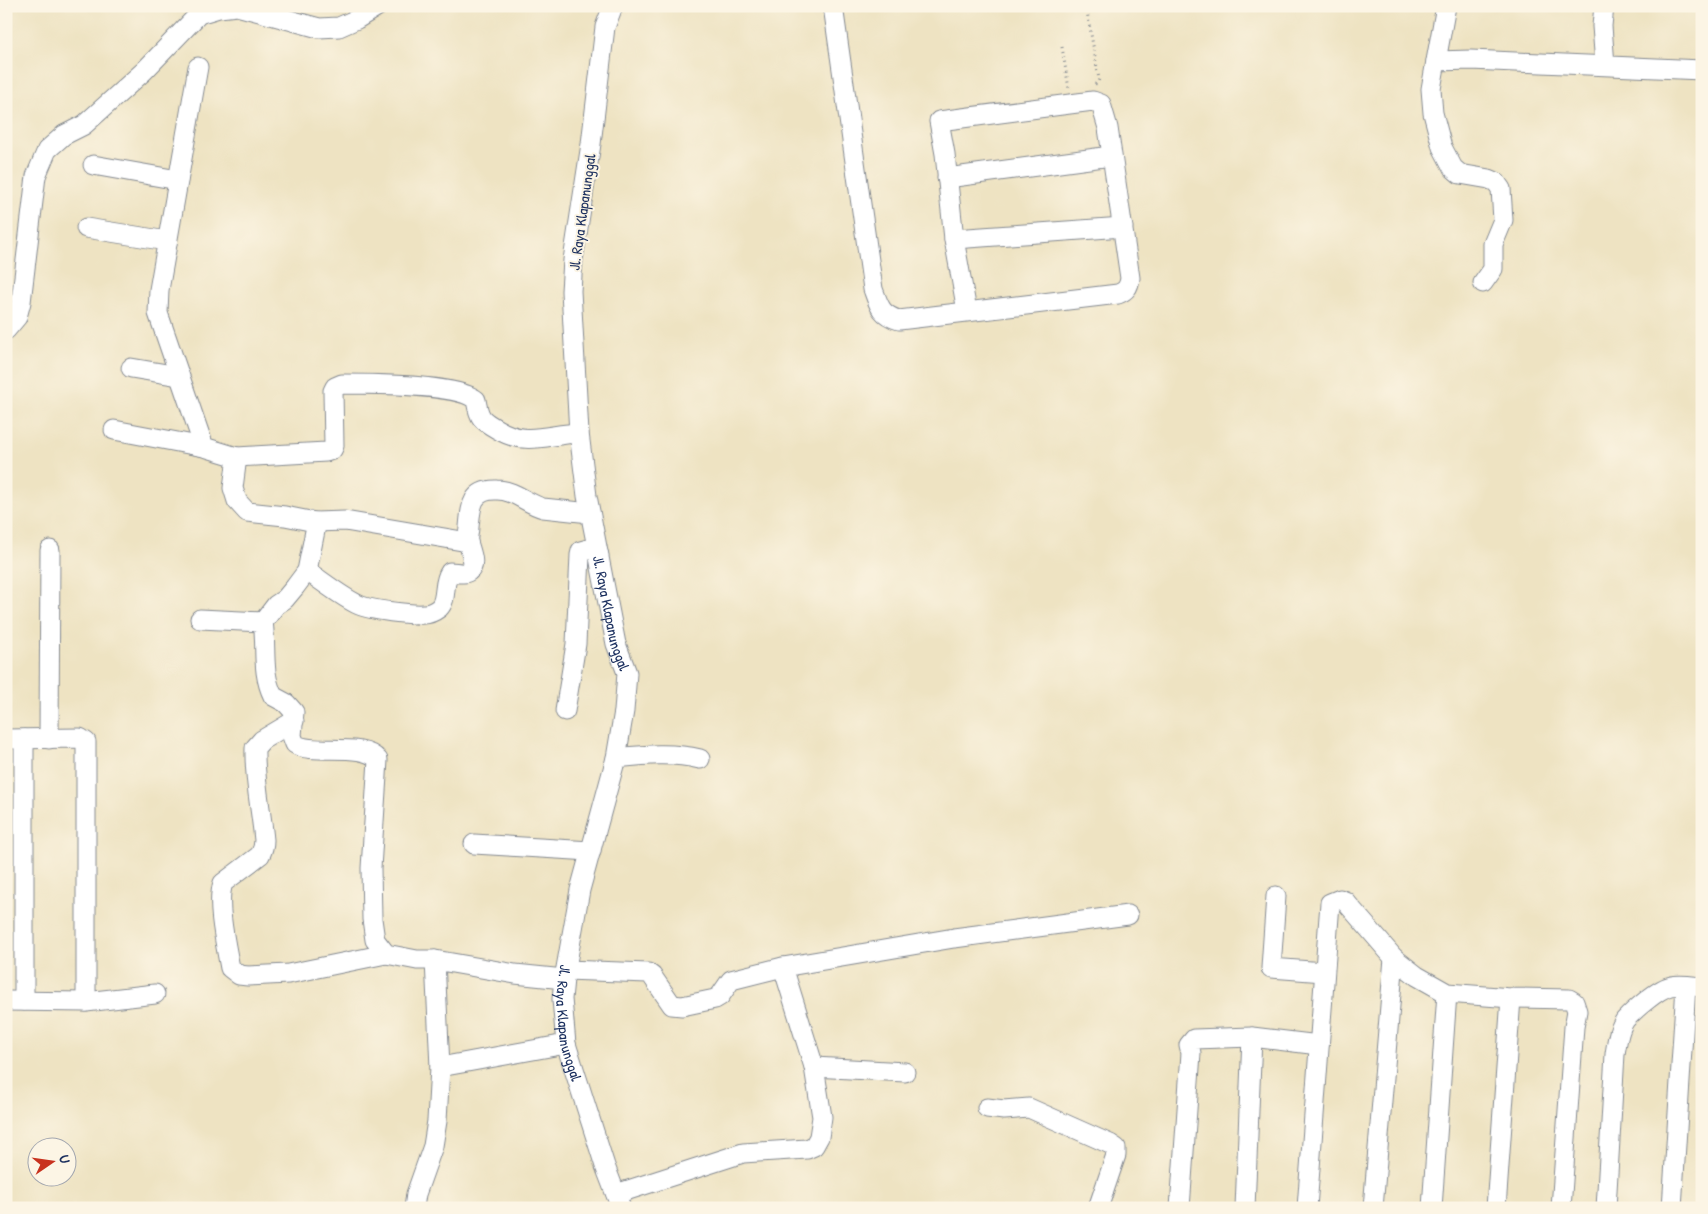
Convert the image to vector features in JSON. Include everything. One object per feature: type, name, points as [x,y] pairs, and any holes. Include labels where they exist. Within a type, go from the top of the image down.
[{"type":"street","points":[[6,330],[17,317],[21,302],[36,176],[46,150],[64,135],[84,125],[144,71],[200,14],[219,8],[237,6],[319,28],[329,28],[339,27],[357,19],[378,6]]},
{"type":"street","name":"Jl. Raya Klapanunggal","points":[[613,6],[605,27],[591,144],[573,260],[571,291],[579,433],[590,513],[616,644],[627,673],[624,711],[616,758],[574,920],[562,999],[566,1044],[618,1201]]},
{"type":"street","points":[[833,6],[873,289],[878,304],[887,316],[899,320],[1124,292],[1129,287],[1130,278],[1108,128],[1102,108],[1099,102],[1093,101],[940,121],[954,239],[967,311]]},
{"type":"street","points":[[1446,6],[1431,89],[1433,113],[1442,147],[1453,168],[1460,174],[1489,179],[1496,182],[1501,189],[1503,220],[1494,244],[1493,269],[1483,283]]},
{"type":"street","points":[[1604,6],[1602,26],[1605,65]]},
{"type":"street","points":[[1436,62],[1471,60],[1702,70]]},
{"type":"street","points":[[198,67],[159,290],[158,313],[204,447]]},
{"type":"street","points":[[947,178],[1111,156]]},
{"type":"street","points":[[93,165],[178,180]]},
{"type":"street","points":[[954,239],[1123,227]]},
{"type":"street","points":[[86,228],[167,242]]},
{"type":"street","points":[[131,368],[179,376]]},
{"type":"street","points":[[114,430],[204,447],[237,457],[326,452],[332,450],[334,441],[333,391],[335,387],[342,384],[439,389],[466,394],[476,400],[479,416],[490,425],[510,436],[520,439],[579,433]]},
{"type":"street","points":[[237,457],[234,488],[237,501],[247,512],[285,516],[315,522],[345,521],[468,542]]},
{"type":"street","points":[[307,571],[358,605],[371,609],[425,614],[437,610],[441,606],[446,578],[450,572],[464,574],[472,568],[472,552],[468,542],[471,509],[476,496],[485,490],[512,493],[535,506],[543,508],[590,513]]},
{"type":"street","points":[[315,522],[316,526],[307,571],[285,599],[276,605],[263,622],[265,633],[265,671],[271,690],[276,698],[291,707],[294,712],[292,736],[295,744],[299,747],[346,749],[373,756],[378,760],[371,868],[372,919],[375,940],[386,954]]},
{"type":"street","points":[[565,711],[576,644],[580,555],[582,551],[592,548],[599,555]]},
{"type":"street","points":[[50,550],[50,739]]},
{"type":"street","points":[[200,619],[263,622]]},
{"type":"street","points":[[294,721],[262,740],[255,748],[259,807],[264,840],[263,850],[260,855],[223,884],[221,890],[222,918],[230,968],[239,975],[288,974],[386,954],[417,960],[435,960],[515,974],[648,973],[652,976],[667,1001],[676,1007],[715,999],[720,996],[731,980],[783,967],[954,938],[1128,915]]},
{"type":"street","points":[[86,1002],[86,742],[80,738],[15,739],[15,1001],[86,1002],[156,994]]},
{"type":"street","points":[[616,758],[672,754],[700,759]]},
{"type":"street","points":[[474,844],[591,851]]},
{"type":"street","points":[[1276,896],[1271,968],[1324,972]]},
{"type":"street","points":[[1307,1208],[1330,904],[1340,899],[1345,901],[1394,958],[1417,976],[1447,994],[1569,999],[1574,1002],[1577,1011],[1574,1027],[1561,1208]]},
{"type":"street","points":[[1373,1208],[1394,958]]},
{"type":"street","points":[[414,1208],[416,1194],[435,1138],[440,1067],[435,960]]},
{"type":"street","points":[[618,1201],[743,1153],[807,1149],[814,1146],[819,1137],[822,1117],[814,1067],[783,967]]},
{"type":"street","points":[[1606,1208],[1617,1039],[1620,1030],[1625,1021],[1658,991],[1672,986],[1694,986],[1672,1208]]},
{"type":"street","points":[[1432,1208],[1447,994]]},
{"type":"street","points":[[1496,1208],[1511,998]]},
{"type":"street","points":[[1180,1208],[1191,1053],[1189,1045],[1194,1038],[1252,1037],[1319,1045]]},
{"type":"street","points":[[1245,1208],[1252,1037]]},
{"type":"street","points":[[440,1067],[566,1044]]},
{"type":"street","points":[[814,1067],[904,1072]]},
{"type":"street","points":[[987,1108],[1004,1110],[1029,1108],[1116,1148],[1116,1156],[1098,1208]]},
{"type":"path","points":[[1086,6],[1099,79],[1095,84],[1086,86]]},
{"type":"path","points":[[1062,47],[1069,90]]},
{"type":"path","points":[[1060,91],[1078,88]]}]
